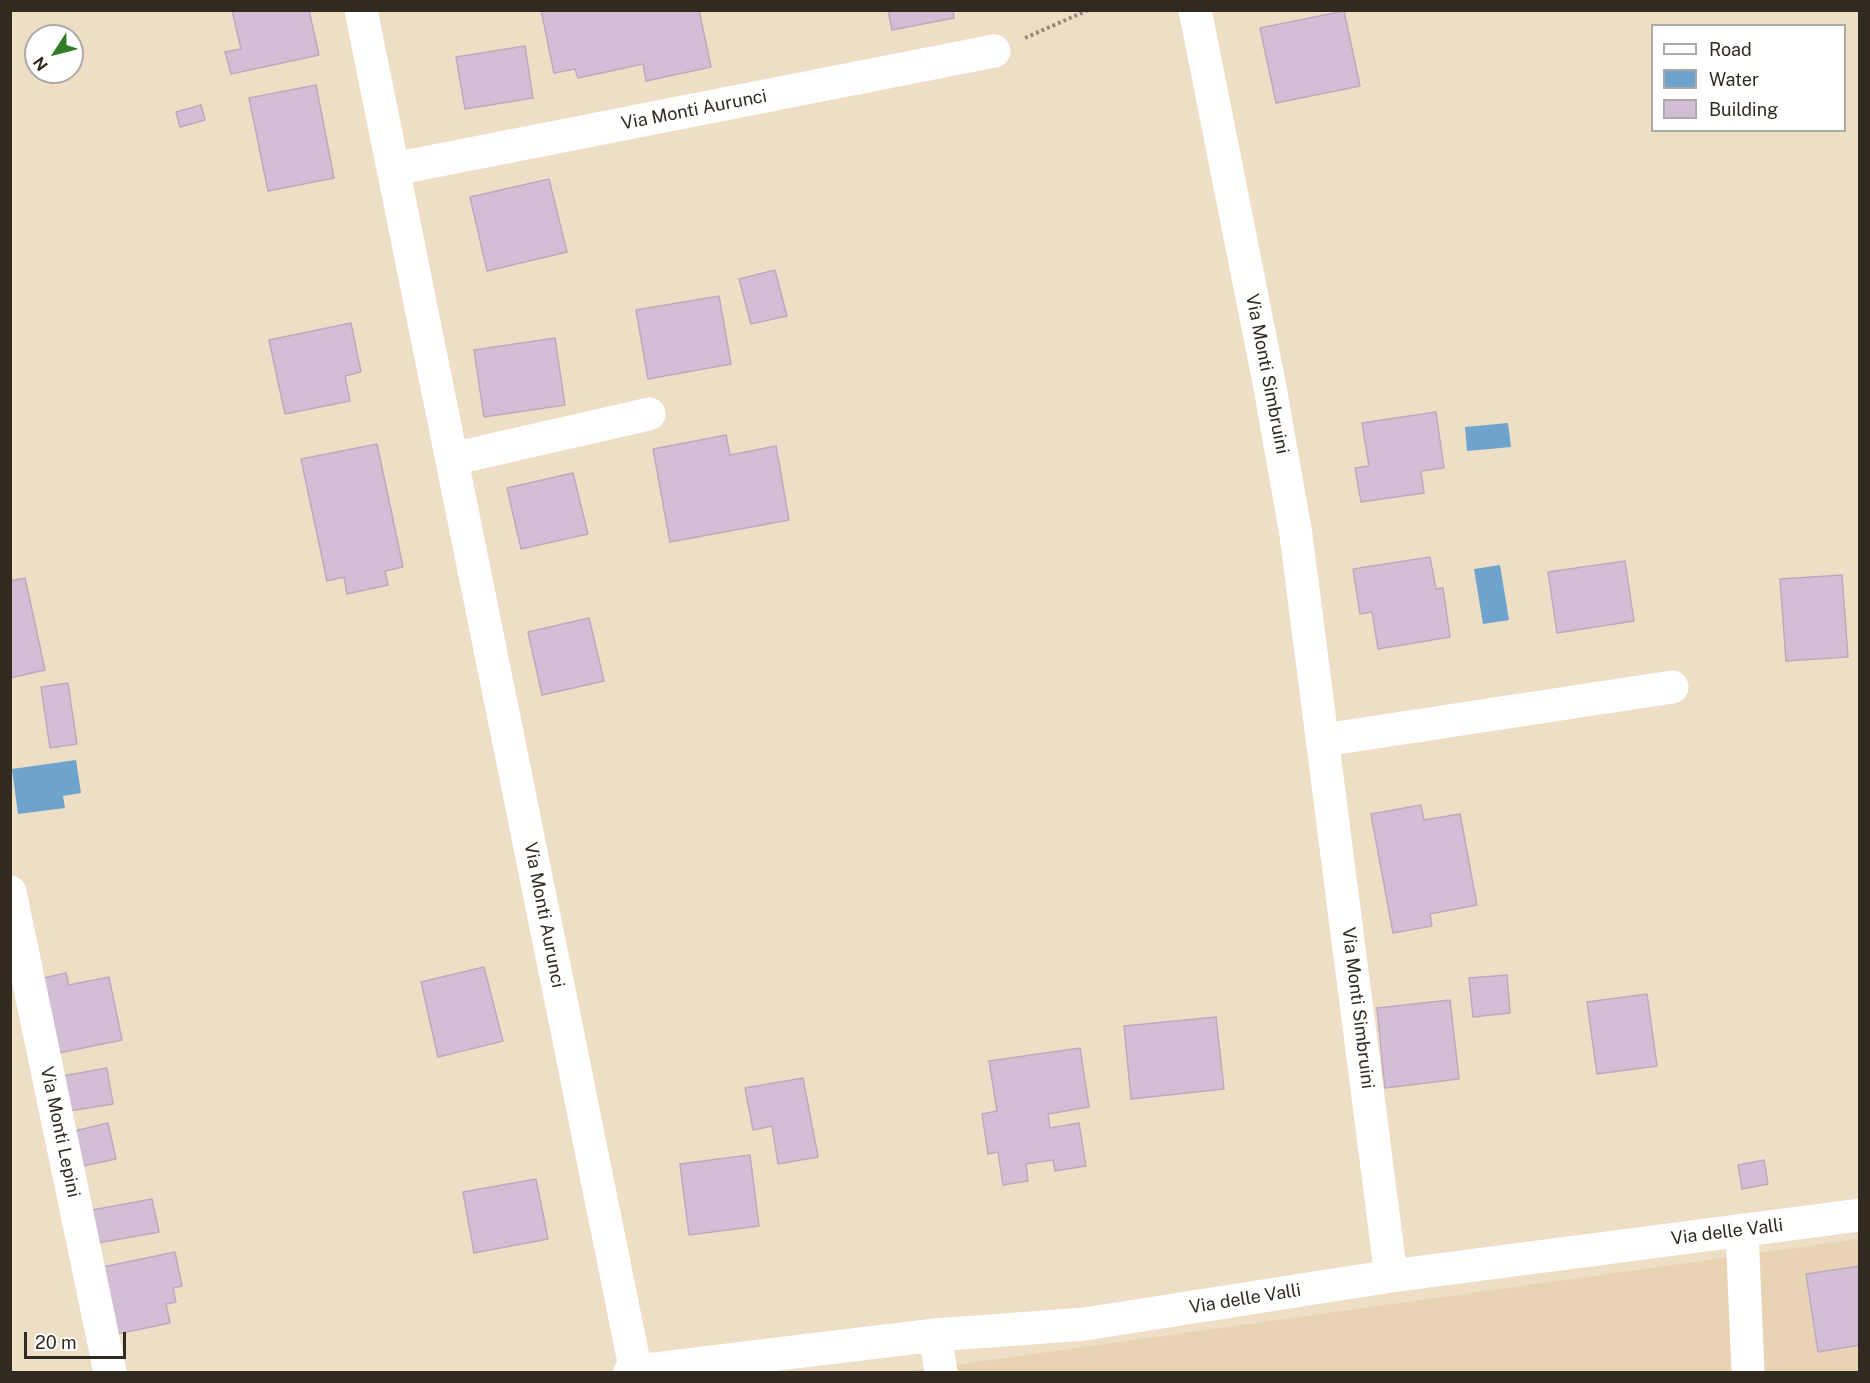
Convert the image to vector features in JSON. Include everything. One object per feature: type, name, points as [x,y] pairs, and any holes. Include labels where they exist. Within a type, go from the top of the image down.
[{"type":"street","name":"Via Monti Aurunci","points":[[362,10],[633,1372]]},
{"type":"street","name":"Via Monti Simbruini","points":[[1195,10],[1288,484],[1324,740],[1391,1276]]},
{"type":"street","name":"Via Monti Aurunci","points":[[394,169],[994,51]]},
{"type":"street","points":[[452,459],[649,414]]},
{"type":"street","points":[[1324,740],[1672,687]]},
{"type":"street","name":"Via Monti Lepini","points":[[10,892],[110,1372]]},
{"type":"street","name":"Via delle Valli","points":[[633,1372],[935,1335],[1085,1324],[1391,1276],[1860,1215]]},
{"type":"street","points":[[1742,1230],[1748,1372]]},
{"type":"street","points":[[935,1335],[941,1372]]},
{"type":"path","points":[[994,51],[1088,10]]},
{"type":"shaded area","points":[[1859,1239],[1859,1372],[904,1372]]},
{"type":"water","points":[[1508,423],[1511,447],[1467,451],[1465,427]]},
{"type":"water","points":[[1500,565],[1509,620],[1483,624],[1474,569]]},
{"type":"water","points":[[76,760],[81,793],[63,796],[65,808],[18,814],[12,769]]},
{"type":"building","points":[[232,10],[309,10],[319,55],[231,74],[225,52],[241,49]]},
{"type":"building","points":[[541,10],[699,10],[711,67],[646,81],[643,64],[578,78],[575,69],[554,73]]},
{"type":"building","points":[[888,10],[953,10],[954,18],[892,30]]},
{"type":"building","points":[[1344,11],[1360,86],[1276,103],[1260,28]]},
{"type":"building","points":[[525,46],[533,98],[465,109],[456,57]]},
{"type":"building","points":[[316,85],[334,178],[268,191],[249,98]]},
{"type":"building","points":[[201,105],[205,120],[180,127],[176,112]]},
{"type":"building","points":[[549,179],[567,252],[487,271],[470,197]]},
{"type":"building","points":[[775,270],[787,316],[751,324],[739,279]]},
{"type":"building","points":[[719,296],[731,364],[648,379],[636,310]]},
{"type":"building","points":[[351,323],[361,372],[345,376],[350,401],[285,414],[269,340]]},
{"type":"building","points":[[555,338],[565,405],[484,417],[474,350]]},
{"type":"building","points":[[1436,412],[1444,468],[1421,471],[1424,493],[1361,502],[1355,468],[1369,466],[1362,423]]},
{"type":"building","points":[[726,435],[730,455],[776,446],[789,520],[670,542],[653,449]]},
{"type":"building","points":[[377,444],[403,567],[385,571],[388,585],[347,594],[344,577],[327,581],[301,459]]},
{"type":"building","points":[[573,473],[588,534],[521,549],[507,488]]},
{"type":"building","points":[[1430,557],[1436,589],[1443,588],[1450,637],[1378,649],[1372,612],[1360,614],[1353,569]]},
{"type":"building","points":[[1625,561],[1634,621],[1557,633],[1548,572]]},
{"type":"building","points":[[1842,575],[1848,657],[1786,661],[1780,579]]},
{"type":"building","points":[[25,578],[45,670],[10,678],[10,581]]},
{"type":"building","points":[[589,618],[604,681],[542,695],[528,632]]},
{"type":"building","points":[[68,683],[77,744],[50,748],[41,687]]},
{"type":"building","points":[[1421,805],[1424,820],[1460,814],[1477,905],[1430,914],[1432,926],[1393,933],[1371,814]]},
{"type":"building","points":[[484,967],[503,1041],[438,1057],[421,982]]},
{"type":"building","points":[[66,973],[69,985],[109,977],[122,1040],[54,1054],[39,979]]},
{"type":"building","points":[[1507,975],[1510,1013],[1473,1017],[1469,978]]},
{"type":"building","points":[[1647,994],[1657,1066],[1597,1074],[1587,1002]]},
{"type":"building","points":[[1450,1000],[1459,1079],[1385,1088],[1377,1008]]},
{"type":"building","points":[[1216,1017],[1224,1089],[1131,1099],[1124,1026]]},
{"type":"building","points":[[1080,1048],[1089,1107],[1048,1114],[1050,1128],[1079,1123],[1086,1166],[1055,1171],[1053,1160],[1026,1164],[1028,1181],[1003,1185],[998,1152],[988,1154],[982,1114],[997,1111],[989,1061]]},
{"type":"building","points":[[107,1068],[113,1104],[63,1112],[57,1077]]},
{"type":"building","points":[[803,1078],[818,1157],[778,1164],[772,1126],[753,1130],[745,1088]]},
{"type":"building","points":[[108,1123],[116,1159],[78,1167],[70,1132]]},
{"type":"building","points":[[750,1155],[759,1226],[689,1235],[680,1164]]},
{"type":"building","points":[[1764,1160],[1768,1184],[1742,1189],[1738,1165]]},
{"type":"building","points":[[536,1179],[548,1239],[474,1253],[463,1192]]},
{"type":"building","points":[[152,1199],[159,1232],[98,1243],[92,1210]]},
{"type":"building","points":[[175,1252],[182,1286],[173,1288],[176,1302],[166,1304],[170,1323],[107,1336],[93,1269]]},
{"type":"building","points":[[1860,1266],[1860,1345],[1818,1352],[1806,1274]]}]
